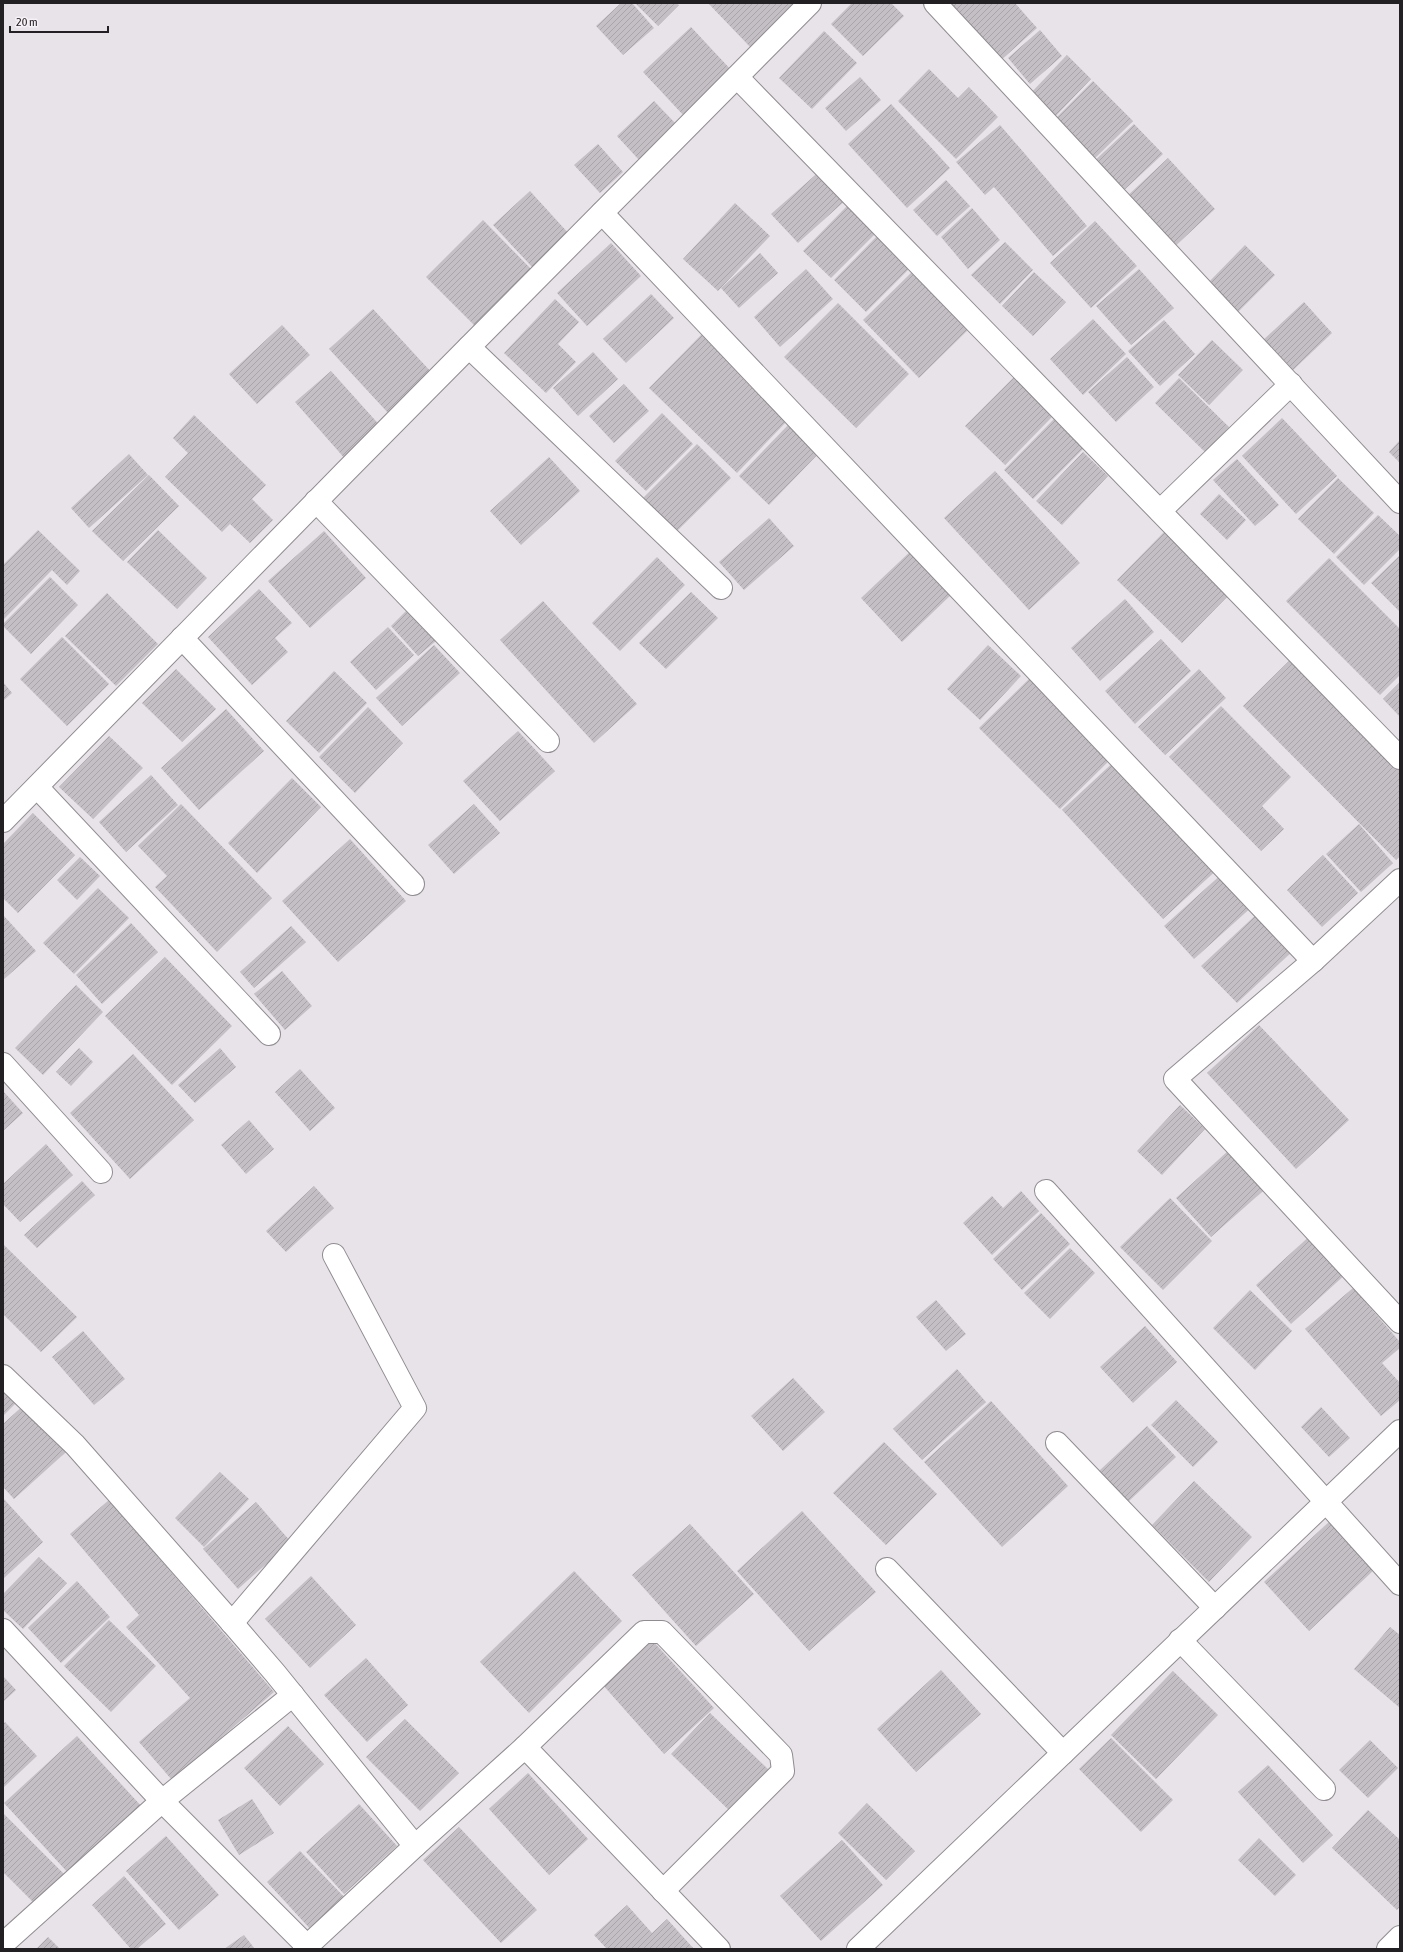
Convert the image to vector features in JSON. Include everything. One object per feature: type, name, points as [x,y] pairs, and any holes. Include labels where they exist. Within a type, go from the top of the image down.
[{"type":"street","points":[[3,821],[316,501],[810,3]]},
{"type":"street","points":[[935,3],[1400,502]]},
{"type":"street","points":[[737,77],[1400,758]]},
{"type":"street","points":[[602,213],[1313,961]]},
{"type":"street","points":[[469,347],[721,588]]},
{"type":"street","points":[[1160,511],[1291,384]]},
{"type":"street","points":[[316,501],[548,741]]},
{"type":"street","points":[[182,638],[413,884]]},
{"type":"street","points":[[36,787],[270,1034]]},
{"type":"street","points":[[1400,880],[1313,961],[1175,1079],[1400,1322]]},
{"type":"street","points":[[3,1064],[101,1172]]},
{"type":"street","points":[[1046,1191],[1400,1584]]},
{"type":"street","points":[[232,1623],[415,1408],[334,1255]]},
{"type":"street","points":[[3,1376],[76,1445],[293,1695],[415,1846]]},
{"type":"street","points":[[858,1949],[1400,1431]]},
{"type":"street","points":[[1057,1443],[1215,1608]]},
{"type":"street","points":[[887,1569],[1063,1753]]},
{"type":"street","points":[[3,1630],[162,1800],[307,1948],[415,1846],[525,1747],[644,1632],[662,1632],[781,1755],[783,1771],[663,1891]]},
{"type":"street","points":[[1180,1640],[1324,1789]]},
{"type":"street","points":[[3,1944],[162,1800],[293,1695]]},
{"type":"street","points":[[525,1747],[719,1949]]},
{"type":"street","points":[[1388,1949],[1400,1937]]},
{"type":"building","points":[[621,3],[632,3],[654,28],[623,55],[596,26]]},
{"type":"building","points":[[635,3],[676,3],[679,5],[658,26]]},
{"type":"building","points":[[708,3],[800,3],[752,49]]},
{"type":"building","points":[[852,3],[891,3],[904,16],[863,56],[831,24]]},
{"type":"building","points":[[948,3],[1015,3],[1037,28],[1000,61]]},
{"type":"building","points":[[691,27],[733,72],[685,117],[643,72]]},
{"type":"building","points":[[1040,30],[1062,56],[1030,84],[1008,58]]},
{"type":"building","points":[[824,31],[857,63],[812,109],[779,78]]},
{"type":"building","points":[[1067,55],[1091,79],[1052,120],[1028,96]]},
{"type":"building","points":[[929,69],[958,98],[969,87],[998,117],[956,159],[898,101]]},
{"type":"building","points":[[860,77],[881,100],[846,131],[825,108]]},
{"type":"building","points":[[1093,81],[1133,121],[1090,163],[1051,123]]},
{"type":"building","points":[[654,101],[677,125],[639,160],[617,136]]},
{"type":"building","points":[[891,104],[950,168],[907,208],[848,144]]},
{"type":"building","points":[[1134,124],[1163,154],[1119,195],[1090,165]]},
{"type":"building","points":[[1000,125],[1087,226],[1053,256],[994,187],[985,195],[956,162]]},
{"type":"building","points":[[598,144],[623,172],[600,193],[574,165]]},
{"type":"building","points":[[1168,158],[1215,209],[1171,250],[1124,199]]},
{"type":"building","points":[[821,170],[847,199],[798,243],[771,214]]},
{"type":"building","points":[[946,180],[970,206],[937,236],[913,210]]},
{"type":"building","points":[[530,191],[570,235],[533,268],[493,225]]},
{"type":"building","points":[[735,203],[770,236],[718,291],[683,259]]},
{"type":"building","points":[[848,205],[876,233],[831,278],[803,251]]},
{"type":"building","points":[[972,208],[1000,240],[968,269],[941,237]]},
{"type":"building","points":[[483,220],[533,271],[476,327],[426,277]]},
{"type":"building","points":[[1095,221],[1137,266],[1091,308],[1050,263]]},
{"type":"building","points":[[882,231],[915,263],[866,312],[834,280]]},
{"type":"building","points":[[1005,242],[1033,270],[1000,304],[971,275]]},
{"type":"building","points":[[611,243],[641,276],[587,326],[557,293]]},
{"type":"building","points":[[1245,245],[1275,275],[1235,315],[1205,286]]},
{"type":"building","points":[[760,253],[778,273],[739,308],[721,288]]},
{"type":"building","points":[[806,269],[833,299],[780,347],[754,317]]},
{"type":"building","points":[[915,269],[971,327],[919,378],[863,320]]},
{"type":"building","points":[[1139,269],[1174,308],[1131,345],[1096,306]]},
{"type":"building","points":[[1034,272],[1066,302],[1033,336],[1002,306]]},
{"type":"building","points":[[651,294],[674,318],[626,363],[603,339]]},
{"type":"building","points":[[555,299],[579,322],[558,344],[576,362],[546,393],[504,353]]},
{"type":"building","points":[[1304,302],[1332,333],[1289,374],[1260,343]]},
{"type":"building","points":[[838,303],[909,374],[856,428],[784,357]]},
{"type":"building","points":[[373,309],[433,374],[389,414],[329,349]]},
{"type":"building","points":[[1093,319],[1126,354],[1083,395],[1050,359]]},
{"type":"building","points":[[1164,320],[1195,354],[1160,386],[1128,351]]},
{"type":"building","points":[[282,325],[310,355],[257,404],[229,374]]},
{"type":"building","points":[[702,334],[789,419],[737,473],[649,388]]},
{"type":"building","points":[[1212,340],[1243,370],[1209,405],[1178,375]]},
{"type":"building","points":[[593,352],[618,379],[578,416],[553,388]]},
{"type":"building","points":[[1127,357],[1154,387],[1116,422],[1088,392]]},
{"type":"building","points":[[331,371],[383,429],[347,461],[295,402]]},
{"type":"building","points":[[1014,377],[1053,416],[1005,465],[965,426]]},
{"type":"building","points":[[1179,378],[1229,427],[1205,452],[1155,403]]},
{"type":"building","points":[[624,384],[649,411],[614,443],[589,416]]},
{"type":"building","points":[[662,413],[693,444],[646,491],[615,461]]},
{"type":"building","points":[[194,415],[266,485],[252,499],[273,520],[250,543],[230,524],[222,532],[165,477],[188,453],[173,438]]},
{"type":"building","points":[[1055,418],[1085,447],[1033,499],[1004,470]]},
{"type":"building","points":[[1282,418],[1337,476],[1296,514],[1242,456]]},
{"type":"building","points":[[790,423],[821,451],[769,505],[739,476]]},
{"type":"building","points":[[1400,440],[1400,463],[1389,452]]},
{"type":"building","points":[[697,444],[731,478],[676,532],[643,498]]},
{"type":"building","points":[[1083,452],[1108,476],[1062,525],[1036,501]]},
{"type":"building","points":[[129,454],[148,475],[89,528],[71,508]]},
{"type":"building","points":[[549,457],[580,491],[521,545],[490,511]]},
{"type":"building","points":[[1237,459],[1279,505],[1255,526],[1213,480]]},
{"type":"building","points":[[995,471],[1080,563],[1029,610],[944,518]]},
{"type":"building","points":[[149,475],[179,506],[123,561],[92,531]]},
{"type":"building","points":[[1338,478],[1374,513],[1334,554],[1298,519]]},
{"type":"building","points":[[1219,494],[1246,520],[1227,540],[1200,514]]},
{"type":"building","points":[[1378,515],[1400,536],[1400,549],[1364,585],[1336,557]]},
{"type":"building","points":[[769,518],[794,546],[744,590],[719,562]]},
{"type":"building","points":[[38,530],[80,571],[67,585],[52,570],[3,620],[3,565]]},
{"type":"building","points":[[158,530],[207,578],[177,609],[127,562]]},
{"type":"building","points":[[324,531],[366,578],[310,628],[268,581]]},
{"type":"building","points":[[1164,532],[1228,596],[1182,643],[1117,580]]},
{"type":"building","points":[[914,548],[955,591],[902,642],[861,598]]},
{"type":"building","points":[[1400,555],[1400,612],[1371,583]]},
{"type":"building","points":[[657,557],[685,585],[620,651],[592,623]]},
{"type":"building","points":[[1329,558],[1400,629],[1400,675],[1380,695],[1286,601]]},
{"type":"building","points":[[50,577],[78,605],[31,654],[3,626],[3,624]]},
{"type":"building","points":[[259,589],[292,623],[275,638],[288,652],[252,685],[208,637]]},
{"type":"building","points":[[691,592],[718,618],[666,669],[639,643]]},
{"type":"building","points":[[107,593],[158,644],[116,686],[65,636]]},
{"type":"building","points":[[1125,599],[1154,632],[1100,681],[1071,648]]},
{"type":"building","points":[[543,601],[637,704],[594,743],[500,640]]},
{"type":"building","points":[[407,610],[436,641],[418,656],[391,626]]},
{"type":"building","points":[[388,627],[414,655],[376,690],[350,662]]},
{"type":"building","points":[[62,637],[109,684],[67,726],[20,679]]},
{"type":"building","points":[[1161,639],[1191,671],[1135,724],[1105,691]]},
{"type":"building","points":[[434,645],[460,673],[402,726],[376,698]]},
{"type":"building","points":[[988,645],[1021,676],[980,720],[947,689]]},
{"type":"building","points":[[1293,657],[1400,765],[1400,856],[1396,860],[1243,706]]},
{"type":"building","points":[[176,669],[216,709],[182,742],[142,703]]},
{"type":"building","points":[[1199,669],[1226,698],[1165,755],[1138,727]]},
{"type":"building","points":[[334,671],[367,703],[319,753],[286,721]]},
{"type":"building","points":[[1033,675],[1114,756],[1060,809],[979,728]]},
{"type":"building","points":[[3,682],[12,693],[3,701]]},
{"type":"building","points":[[1400,682],[1400,717],[1383,699]]},
{"type":"building","points":[[1221,706],[1291,777],[1262,806],[1284,829],[1261,851],[1169,757]]},
{"type":"building","points":[[368,707],[403,743],[355,793],[319,757]]},
{"type":"building","points":[[226,709],[264,751],[199,810],[161,768]]},
{"type":"building","points":[[518,731],[555,771],[500,821],[463,781]]},
{"type":"building","points":[[109,736],[143,768],[93,819],[59,787]]},
{"type":"building","points":[[1119,757],[1220,867],[1163,919],[1062,810]]},
{"type":"building","points":[[151,775],[178,805],[126,852],[99,822]]},
{"type":"building","points":[[292,778],[321,807],[257,873],[228,843]]},
{"type":"building","points":[[181,804],[272,898],[217,952],[155,887],[167,876],[138,846]]},
{"type":"building","points":[[474,804],[500,833],[454,874],[428,845]]},
{"type":"building","points":[[33,813],[75,855],[18,913],[3,898],[3,844]]},
{"type":"building","points":[[1359,824],[1393,863],[1361,892],[1326,854]]},
{"type":"building","points":[[350,839],[406,901],[338,962],[282,901]]},
{"type":"building","points":[[1323,855],[1358,893],[1322,927],[1287,890]]},
{"type":"building","points":[[80,857],[100,876],[77,900],[57,880]]},
{"type":"building","points":[[1224,872],[1254,905],[1194,959],[1164,926]]},
{"type":"building","points":[[98,888],[129,918],[74,974],[43,943]]},
{"type":"building","points":[[1260,911],[1295,949],[1237,1003],[1201,966]]},
{"type":"building","points":[[4,916],[36,951],[3,980],[3,917]]},
{"type":"building","points":[[131,923],[158,952],[102,1004],[76,975]]},
{"type":"building","points":[[291,926],[306,942],[254,988],[240,972]]},
{"type":"building","points":[[165,957],[232,1026],[172,1085],[105,1016]]},
{"type":"building","points":[[282,971],[312,1006],[285,1030],[254,994]]},
{"type":"building","points":[[76,985],[103,1012],[43,1075],[15,1048]]},
{"type":"building","points":[[1259,1025],[1349,1120],[1296,1169],[1207,1073]]},
{"type":"building","points":[[79,1048],[93,1062],[71,1086],[56,1072]]},
{"type":"building","points":[[220,1048],[236,1067],[195,1103],[178,1085]]},
{"type":"building","points":[[133,1054],[194,1120],[130,1179],[70,1113]]},
{"type":"building","points":[[300,1069],[335,1108],[310,1131],[275,1092]]},
{"type":"building","points":[[3,1091],[23,1113],[3,1131]]},
{"type":"building","points":[[1180,1105],[1205,1129],[1162,1175],[1137,1151]]},
{"type":"building","points":[[249,1120],[274,1149],[246,1174],[221,1145]]},
{"type":"building","points":[[46,1144],[73,1175],[20,1222],[3,1204],[3,1184]]},
{"type":"building","points":[[1228,1151],[1263,1191],[1211,1237],[1176,1198]]},
{"type":"building","points":[[82,1181],[95,1195],[37,1248],[24,1235]]},
{"type":"building","points":[[314,1186],[334,1208],[286,1252],[266,1231]]},
{"type":"building","points":[[1021,1191],[1039,1211],[992,1255],[963,1223],[992,1196],[1003,1208]]},
{"type":"building","points":[[1170,1198],[1212,1241],[1163,1290],[1120,1247]]},
{"type":"building","points":[[1041,1213],[1070,1244],[1022,1290],[993,1259]]},
{"type":"building","points":[[1313,1233],[1348,1272],[1291,1324],[1256,1285]]},
{"type":"building","points":[[3,1244],[77,1317],[41,1352],[3,1314]]},
{"type":"building","points":[[1070,1248],[1095,1273],[1050,1319],[1024,1293]]},
{"type":"building","points":[[1353,1288],[1400,1342],[1400,1348],[1382,1363],[1400,1383],[1400,1400],[1381,1416],[1305,1329]]},
{"type":"building","points":[[1250,1290],[1292,1331],[1255,1370],[1213,1328]]},
{"type":"building","points":[[936,1300],[966,1334],[946,1351],[916,1317]]},
{"type":"building","points":[[1145,1326],[1177,1362],[1133,1403],[1100,1367]]},
{"type":"building","points":[[83,1331],[125,1379],[94,1405],[52,1357]]},
{"type":"building","points":[[957,1369],[986,1402],[922,1460],[893,1429]]},
{"type":"building","points":[[793,1378],[825,1412],[783,1451],[751,1416]]},
{"type":"building","points":[[3,1382],[20,1399],[3,1416]]},
{"type":"building","points":[[1176,1400],[1218,1442],[1193,1467],[1151,1425]]},
{"type":"building","points":[[991,1401],[1068,1486],[1002,1547],[924,1462]]},
{"type":"building","points":[[24,1405],[66,1452],[14,1499],[3,1487],[3,1424]]},
{"type":"building","points":[[1321,1407],[1350,1438],[1329,1457],[1301,1427]]},
{"type":"building","points":[[1147,1426],[1176,1457],[1128,1502],[1099,1471]]},
{"type":"building","points":[[884,1442],[937,1494],[886,1545],[833,1493]]},
{"type":"building","points":[[220,1472],[249,1499],[204,1547],[175,1518]]},
{"type":"building","points":[[1194,1481],[1252,1537],[1209,1582],[1152,1525]]},
{"type":"building","points":[[3,1498],[43,1542],[3,1579]]},
{"type":"building","points":[[109,1500],[274,1692],[172,1780],[139,1742],[190,1698],[126,1627],[139,1615],[70,1534]]},
{"type":"building","points":[[256,1502],[291,1542],[238,1589],[203,1549]]},
{"type":"building","points":[[802,1511],[876,1592],[809,1651],[737,1571]]},
{"type":"building","points":[[1330,1521],[1375,1569],[1309,1631],[1264,1582]]},
{"type":"building","points":[[690,1524],[754,1594],[696,1646],[632,1575]]},
{"type":"building","points":[[39,1557],[67,1583],[23,1629],[3,1610],[3,1594]]},
{"type":"building","points":[[574,1571],[622,1621],[529,1713],[480,1662]]},
{"type":"building","points":[[311,1576],[356,1625],[310,1668],[265,1619]]},
{"type":"building","points":[[77,1581],[110,1617],[61,1663],[28,1628]]},
{"type":"building","points":[[109,1620],[156,1666],[111,1712],[64,1666]]},
{"type":"building","points":[[1390,1627],[1400,1635],[1400,1708],[1354,1669]]},
{"type":"building","points":[[651,1639],[714,1708],[664,1754],[602,1684]]},
{"type":"building","points":[[366,1658],[408,1705],[367,1742],[324,1695]]},
{"type":"building","points":[[941,1670],[981,1714],[916,1772],[877,1729]]},
{"type":"building","points":[[1173,1671],[1218,1715],[1156,1779],[1111,1735]]},
{"type":"building","points":[[3,1676],[16,1690],[3,1702]]},
{"type":"building","points":[[710,1713],[773,1774],[734,1815],[671,1754]]},
{"type":"building","points":[[405,1719],[459,1773],[420,1811],[366,1757]]},
{"type":"building","points":[[5,1722],[37,1756],[3,1788],[3,1724]]},
{"type":"building","points":[[288,1726],[324,1764],[280,1806],[244,1768]]},
{"type":"building","points":[[77,1736],[143,1808],[70,1875],[4,1803]]},
{"type":"building","points":[[1111,1738],[1173,1800],[1141,1832],[1079,1769]]},
{"type":"building","points":[[1370,1740],[1398,1768],[1368,1798],[1339,1770]]},
{"type":"building","points":[[1268,1765],[1333,1835],[1303,1863],[1238,1792]]},
{"type":"building","points":[[528,1773],[588,1839],[549,1875],[489,1809]]},
{"type":"building","points":[[252,1799],[274,1833],[239,1855],[218,1820]]},
{"type":"building","points":[[867,1803],[915,1851],[886,1880],[838,1833]]},
{"type":"building","points":[[359,1804],[397,1846],[344,1894],[306,1852]]},
{"type":"building","points":[[1368,1810],[1400,1840],[1400,1907],[1397,1910],[1332,1848]]},
{"type":"building","points":[[3,1813],[67,1877],[37,1906],[3,1872]]},
{"type":"building","points":[[459,1827],[537,1910],[501,1943],[423,1860]]},
{"type":"building","points":[[166,1836],[219,1895],[179,1930],[126,1871]]},
{"type":"building","points":[[1259,1838],[1296,1875],[1275,1896],[1238,1860]]},
{"type":"building","points":[[842,1840],[883,1885],[821,1941],[780,1896]]},
{"type":"building","points":[[300,1851],[347,1900],[313,1932],[267,1882]]},
{"type":"building","points":[[124,1876],[166,1924],[137,1949],[131,1949],[92,1905]]},
{"type":"building","points":[[627,1905],[652,1933],[667,1919],[694,1949],[607,1949],[594,1935]]},
{"type":"building","points":[[244,1935],[255,1949],[224,1949]]},
{"type":"building","points":[[48,1937],[60,1949],[36,1949]]}]
